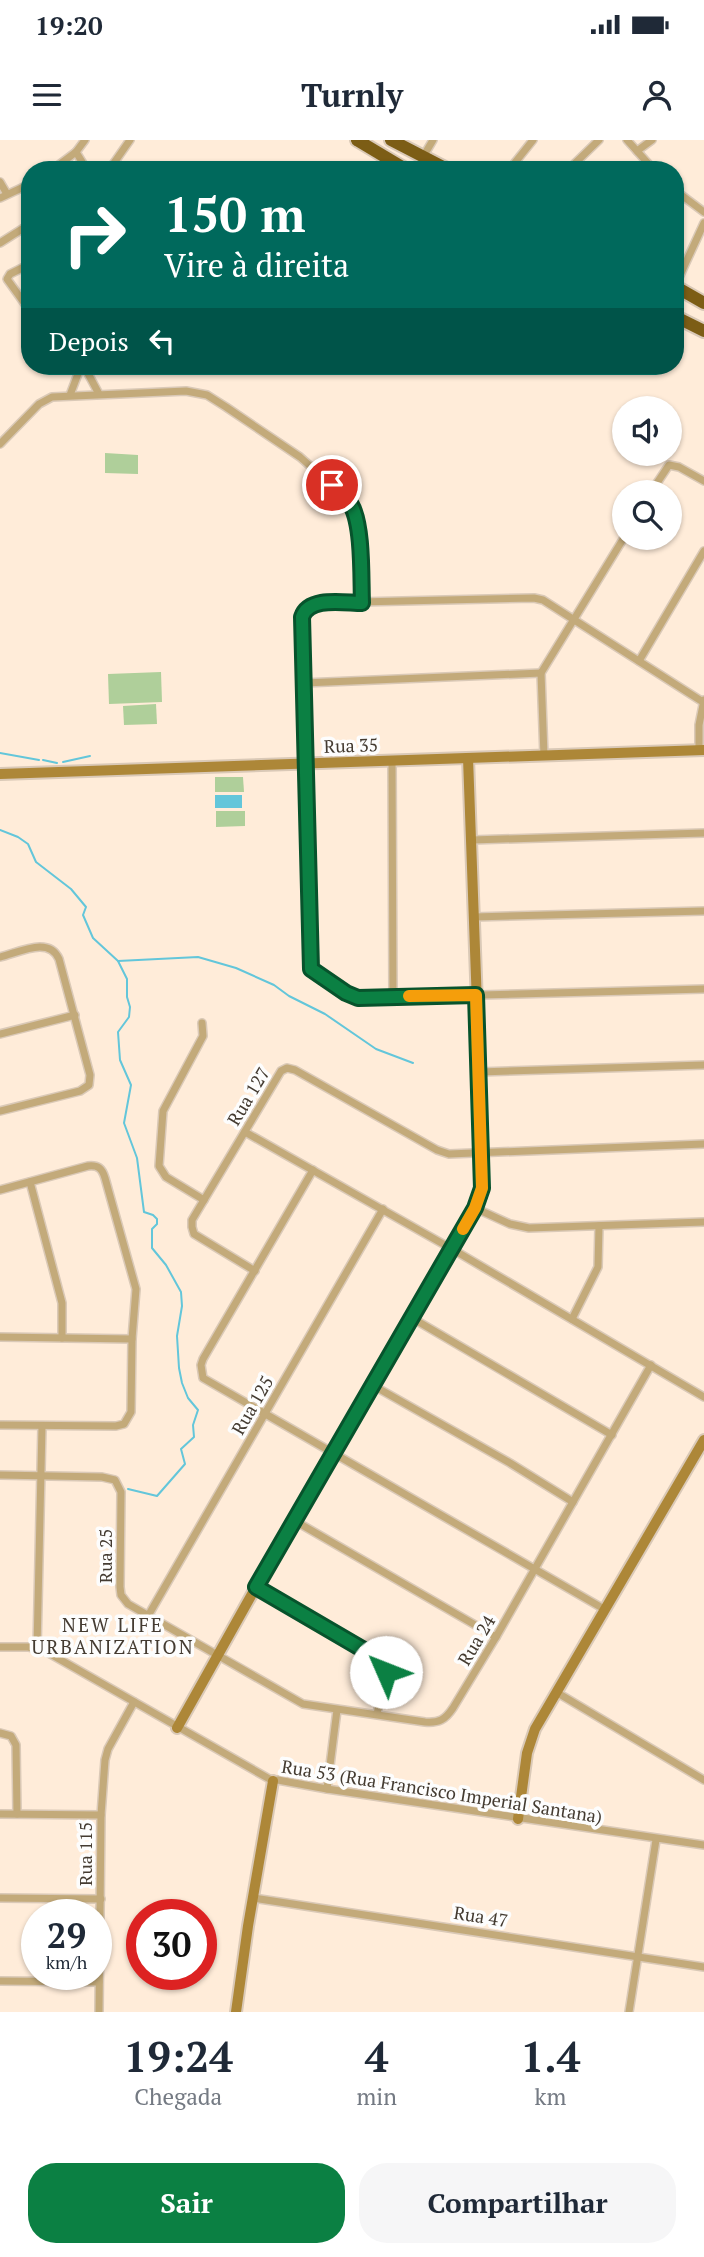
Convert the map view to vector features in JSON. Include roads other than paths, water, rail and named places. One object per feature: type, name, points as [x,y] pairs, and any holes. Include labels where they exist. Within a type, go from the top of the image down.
[{"type":"highway","points":[[357,140],[392,161]]},
{"type":"highway","points":[[391,140],[431,161]]},
{"type":"highway","points":[[684,291],[704,303]]},
{"type":"highway","points":[[684,321],[704,331]]},
{"type":"street","points":[[64,161],[76,152],[85,140]]},
{"type":"street","points":[[116,161],[130,140]]},
{"type":"street","points":[[423,157],[433,140]]},
{"type":"street","points":[[516,161],[533,140]]},
{"type":"street","points":[[577,161],[599,140]]},
{"type":"street","points":[[627,140],[646,161]]},
{"type":"street","points":[[637,151],[652,140]]},
{"type":"street","points":[[76,152],[82,161]]},
{"type":"street","points":[[0,181],[4,196],[21,188]]},
{"type":"street","points":[[684,197],[704,212]]},
{"type":"street","points":[[684,268],[704,223]]},
{"type":"street","points":[[0,243],[21,230]]},
{"type":"street","points":[[21,268],[10,274],[7,279],[21,299]]},
{"type":"street","points":[[70,395],[78,375]]},
{"type":"street","points":[[87,375],[99,394]]},
{"type":"street","points":[[0,444],[45,399],[58,395],[186,391],[200,393],[300,457],[351,505],[358,533],[362,603]]},
{"type":"street","points":[[659,480],[669,465],[675,465],[704,481]]},
{"type":"street","points":[[544,756],[541,673],[617,550]]},
{"type":"street","points":[[639,661],[704,551]]},
{"type":"street","points":[[701,750],[699,725],[704,701],[543,600],[530,597],[316,603],[305,609],[302,617],[311,969],[353,996],[364,998],[704,989]]},
{"type":"street","points":[[304,683],[541,673]]},
{"type":"street","name":"Rua 35","points":[[0,774],[701,750]]},
{"type":"street","points":[[177,1728],[452,1249],[475,1208],[482,1188],[468,758]]},
{"type":"street","points":[[392,761],[393,997]]},
{"type":"street","points":[[472,840],[704,833]]},
{"type":"street","points":[[474,917],[704,911]]},
{"type":"street","points":[[0,957],[41,946],[53,949],[60,958],[90,1074],[86,1088],[80,1091],[0,1111]]},
{"type":"street","points":[[0,1034],[75,1015]]},
{"type":"street","points":[[202,1023],[203,1036],[163,1111],[159,1160],[166,1177],[204,1200]]},
{"type":"street","points":[[479,1073],[704,1065]]},
{"type":"street","name":"Rua 127","points":[[256,1271],[194,1234],[192,1220],[281,1071],[290,1068],[442,1152],[453,1155],[704,1144]]},
{"type":"street","points":[[245,1132],[704,1396]]},
{"type":"street","points":[[0,1191],[88,1166],[97,1167],[103,1172],[136,1289],[131,1412],[124,1424],[0,1426]]},
{"type":"street","points":[[313,1170],[203,1359],[201,1372],[207,1381],[604,1609]]},
{"type":"street","points":[[30,1182],[62,1303],[62,1338]]},
{"type":"street","points":[[475,1208],[506,1223],[524,1227],[704,1222]]},
{"type":"street","name":"Rua 125","points":[[148,1616],[383,1209]]},
{"type":"street","points":[[572,1319],[598,1267],[598,1226]]},
{"type":"street","points":[[412,1318],[612,1435]]},
{"type":"street","points":[[0,1337],[132,1339]]},
{"type":"street","name":"Rua 24","points":[[217,1656],[296,1701],[337,1710],[440,1722],[453,1708],[496,1637],[652,1366]]},
{"type":"street","points":[[374,1386],[573,1502]]},
{"type":"street","points":[[37,1648],[42,1426]]},
{"type":"street","points":[[518,1819],[535,1729],[704,1440]]},
{"type":"street","points":[[0,1475],[40,1476]]},
{"type":"street","name":"Rua 25","points":[[40,1476],[107,1477],[118,1483],[121,1492],[121,1595],[128,1604],[217,1656]]},
{"type":"street","points":[[295,1521],[496,1637]]},
{"type":"street","points":[[256,1587],[381,1660],[386,1676],[377,1714]]},
{"type":"street","name":"Rua 53 (Rua Francisco Imperial Santana)","points":[[0,1647],[37,1648],[273,1781],[656,1840],[704,1845]]},
{"type":"street","points":[[556,1692],[704,1780]]},
{"type":"street","name":"Rua 115","points":[[101,1899],[101,1815],[105,1760],[108,1749],[134,1702]]},
{"type":"street","points":[[327,1789],[337,1710]]},
{"type":"street","points":[[0,1733],[11,1736],[16,1745],[17,1814]]},
{"type":"street","points":[[236,2012],[273,1781]]},
{"type":"street","points":[[0,1814],[101,1815]]},
{"type":"street","points":[[629,2012],[656,1840]]},
{"type":"street","points":[[0,1898],[101,1899]]},
{"type":"street","name":"Rua 47","points":[[253,1898],[704,1968]]},
{"type":"street","points":[[0,1982],[21,1982]]},
{"type":"street","name":"Rua 115","points":[[99,1990],[99,2012]]},
{"type":"water","points":[[215,795],[242,795],[242,808],[215,808]]},
{"type":"waterway","points":[[0,753],[39,760]]},
{"type":"waterway","points":[[63,762],[90,756]]},
{"type":"waterway","points":[[43,760],[57,763]]},
{"type":"waterway","points":[[0,830],[28,844],[36,862],[71,889],[86,907],[83,915],[93,938],[118,961],[127,979],[129,1017],[118,1032],[120,1060],[131,1085],[124,1123],[137,1158],[144,1212],[157,1219],[157,1224],[152,1229],[152,1248],[166,1265],[181,1292],[182,1306],[177,1336],[179,1368],[188,1398],[198,1410],[193,1425],[194,1437],[181,1449],[185,1464],[157,1496],[128,1489]]},
{"type":"waterway","points":[[118,961],[198,957],[236,968],[274,985],[289,996],[325,1014],[376,1049],[413,1063]]},
{"type":"district","name":"NEW LIFE URBANIZATION","points":[[113,1635]]}]
